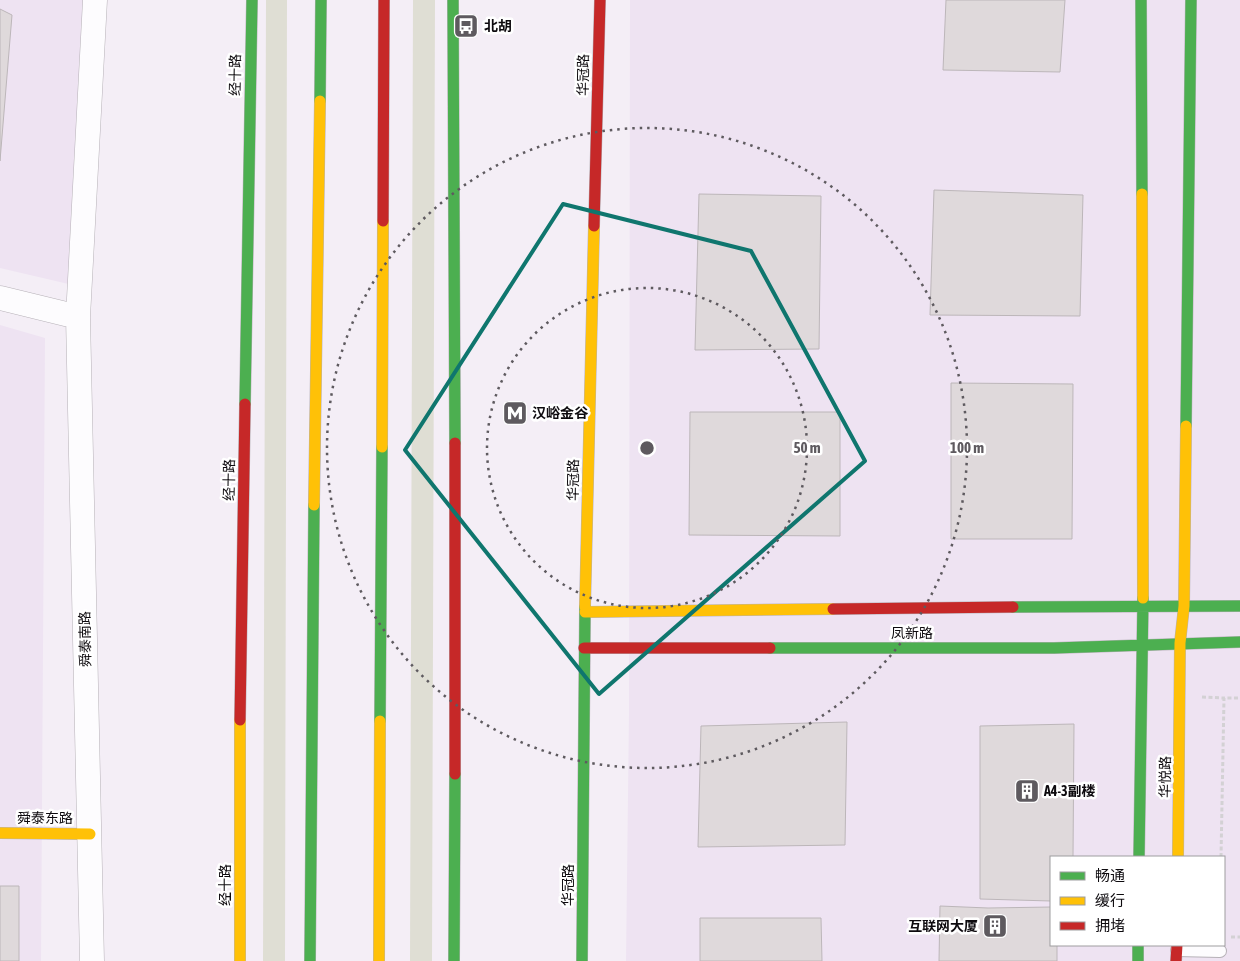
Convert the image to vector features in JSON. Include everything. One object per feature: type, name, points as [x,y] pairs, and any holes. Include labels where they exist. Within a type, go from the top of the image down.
[{"type":"main road","name":"经十路","points":[[240,961],[240,710],[252,0]]},
{"type":"main road","points":[[310,961],[321,0]]},
{"type":"main road","points":[[379,961],[384,0]]},
{"type":"main road","points":[[453,0],[456,657],[454,961]]},
{"type":"main road","name":"华冠路","points":[[582,961],[584,648],[600,0]]},
{"type":"main road","points":[[1139,856],[1143,606],[1141,0]]},
{"type":"main road","name":"华悦路","points":[[1178,856],[1180,644],[1184,606],[1191,0]]},
{"type":"main road","name":"凤新路","points":[[585,612],[1240,606]]},
{"type":"main road","name":"凤新路","points":[[584,648],[1054,648],[1240,642]]},
{"type":"main road","name":"舜泰东路","points":[[0,833],[90,834]]},
{"type":"main road","points":[[1138,946],[1138,961]]},
{"type":"street","name":"舜泰南路","points":[[92,961],[78,317],[96,0]]},
{"type":"street","points":[[0,298],[78,317]]},
{"type":"lane","points":[[1177,952],[1220,951]]},
{"type":"path","points":[[1221,856],[1224,698],[1240,698]]},
{"type":"highlighted area","points":[[563,204],[751,251],[865,461],[599,694],[405,450]]},
{"type":"shaded area","points":[[0,0],[95,0],[77,286],[0,268]]},
{"type":"shaded area","points":[[266,0],[287,0],[285,961],[263,961]]},
{"type":"shaded area","points":[[413,0],[435,0],[432,961],[410,961]]},
{"type":"shaded area","name":"汉峪金谷","points":[[630,0],[1240,0],[1240,961],[626,961],[629,713]]},
{"type":"shaded area","points":[[0,325],[45,338],[41,961],[0,961]]},
{"type":"building","points":[[946,0],[1065,0],[1060,72],[943,70]]},
{"type":"building","points":[[0,9],[12,15],[0,161]]},
{"type":"building","points":[[934,190],[1083,195],[1080,316],[930,315]]},
{"type":"building","points":[[699,194],[821,196],[819,349],[695,350]]},
{"type":"building","points":[[951,383],[1073,384],[1072,539],[951,539]]},
{"type":"building","points":[[690,412],[840,412],[840,536],[689,535]]},
{"type":"building","points":[[847,722],[845,845],[698,847],[701,726]]},
{"type":"building","name":"A4-3副楼","points":[[1074,724],[1073,856],[1050,856],[1050,901],[980,899],[980,726]]},
{"type":"building","points":[[0,886],[19,886],[19,961],[0,961]]},
{"type":"building","name":"互联网大厦","points":[[940,906],[988,908],[1050,907],[1050,946],[1057,946],[1057,961],[939,961]]},
{"type":"building","points":[[700,918],[821,918],[822,961],[700,961]]},
{"type":"traffic: fast","points":[[245,404],[252,0]]},
{"type":"traffic: fast","points":[[320,101],[321,0]]},
{"type":"traffic: fast","points":[[453,0],[455,443]]},
{"type":"traffic: fast","points":[[1141,0],[1142,194]]},
{"type":"traffic: fast","points":[[1186,426],[1191,0]]},
{"type":"traffic: fast","points":[[380,721],[382,447]]},
{"type":"traffic: fast","points":[[310,961],[314,505]]},
{"type":"traffic: fast","points":[[1139,856],[1143,598]]},
{"type":"traffic: fast","points":[[1013,607],[1240,606]]},
{"type":"traffic: fast","points":[[582,961],[585,607]]},
{"type":"traffic: fast","points":[[770,648],[1054,648],[1240,642]]},
{"type":"traffic: fast","points":[[454,961],[455,774]]},
{"type":"traffic: fast","points":[[1138,946],[1138,961]]},
{"type":"traffic: slow","points":[[314,505],[320,101]]},
{"type":"traffic: slow","points":[[1142,194],[1143,598]]},
{"type":"traffic: slow","points":[[382,447],[383,221]]},
{"type":"traffic: slow","points":[[585,607],[594,226]]},
{"type":"traffic: slow","points":[[1178,856],[1180,643],[1184,606],[1186,426]]},
{"type":"traffic: slow","points":[[585,612],[833,609]]},
{"type":"traffic: slow","points":[[240,720],[240,961]]},
{"type":"traffic: slow","points":[[379,961],[380,721]]},
{"type":"traffic: slow","points":[[0,833],[90,834]]},
{"type":"traffic: jam","points":[[383,221],[384,0]]},
{"type":"traffic: jam","points":[[594,226],[600,0]]},
{"type":"traffic: jam","points":[[240,720],[245,404]]},
{"type":"traffic: jam","points":[[455,443],[455,774]]},
{"type":"traffic: jam","points":[[833,609],[1013,607]]},
{"type":"traffic: jam","points":[[584,648],[770,648]]},
{"type":"traffic: jam","points":[[1176,961],[1177,946]]},
{"type":"place","name":"北胡","points":[[466,26]]},
{"type":"place","name":"汉峪金谷","points":[[515,413]]},
{"type":"place","name":"A4-3副楼","points":[[1027,791]]},
{"type":"place","name":"互联网大厦","points":[[995,926]]}]
